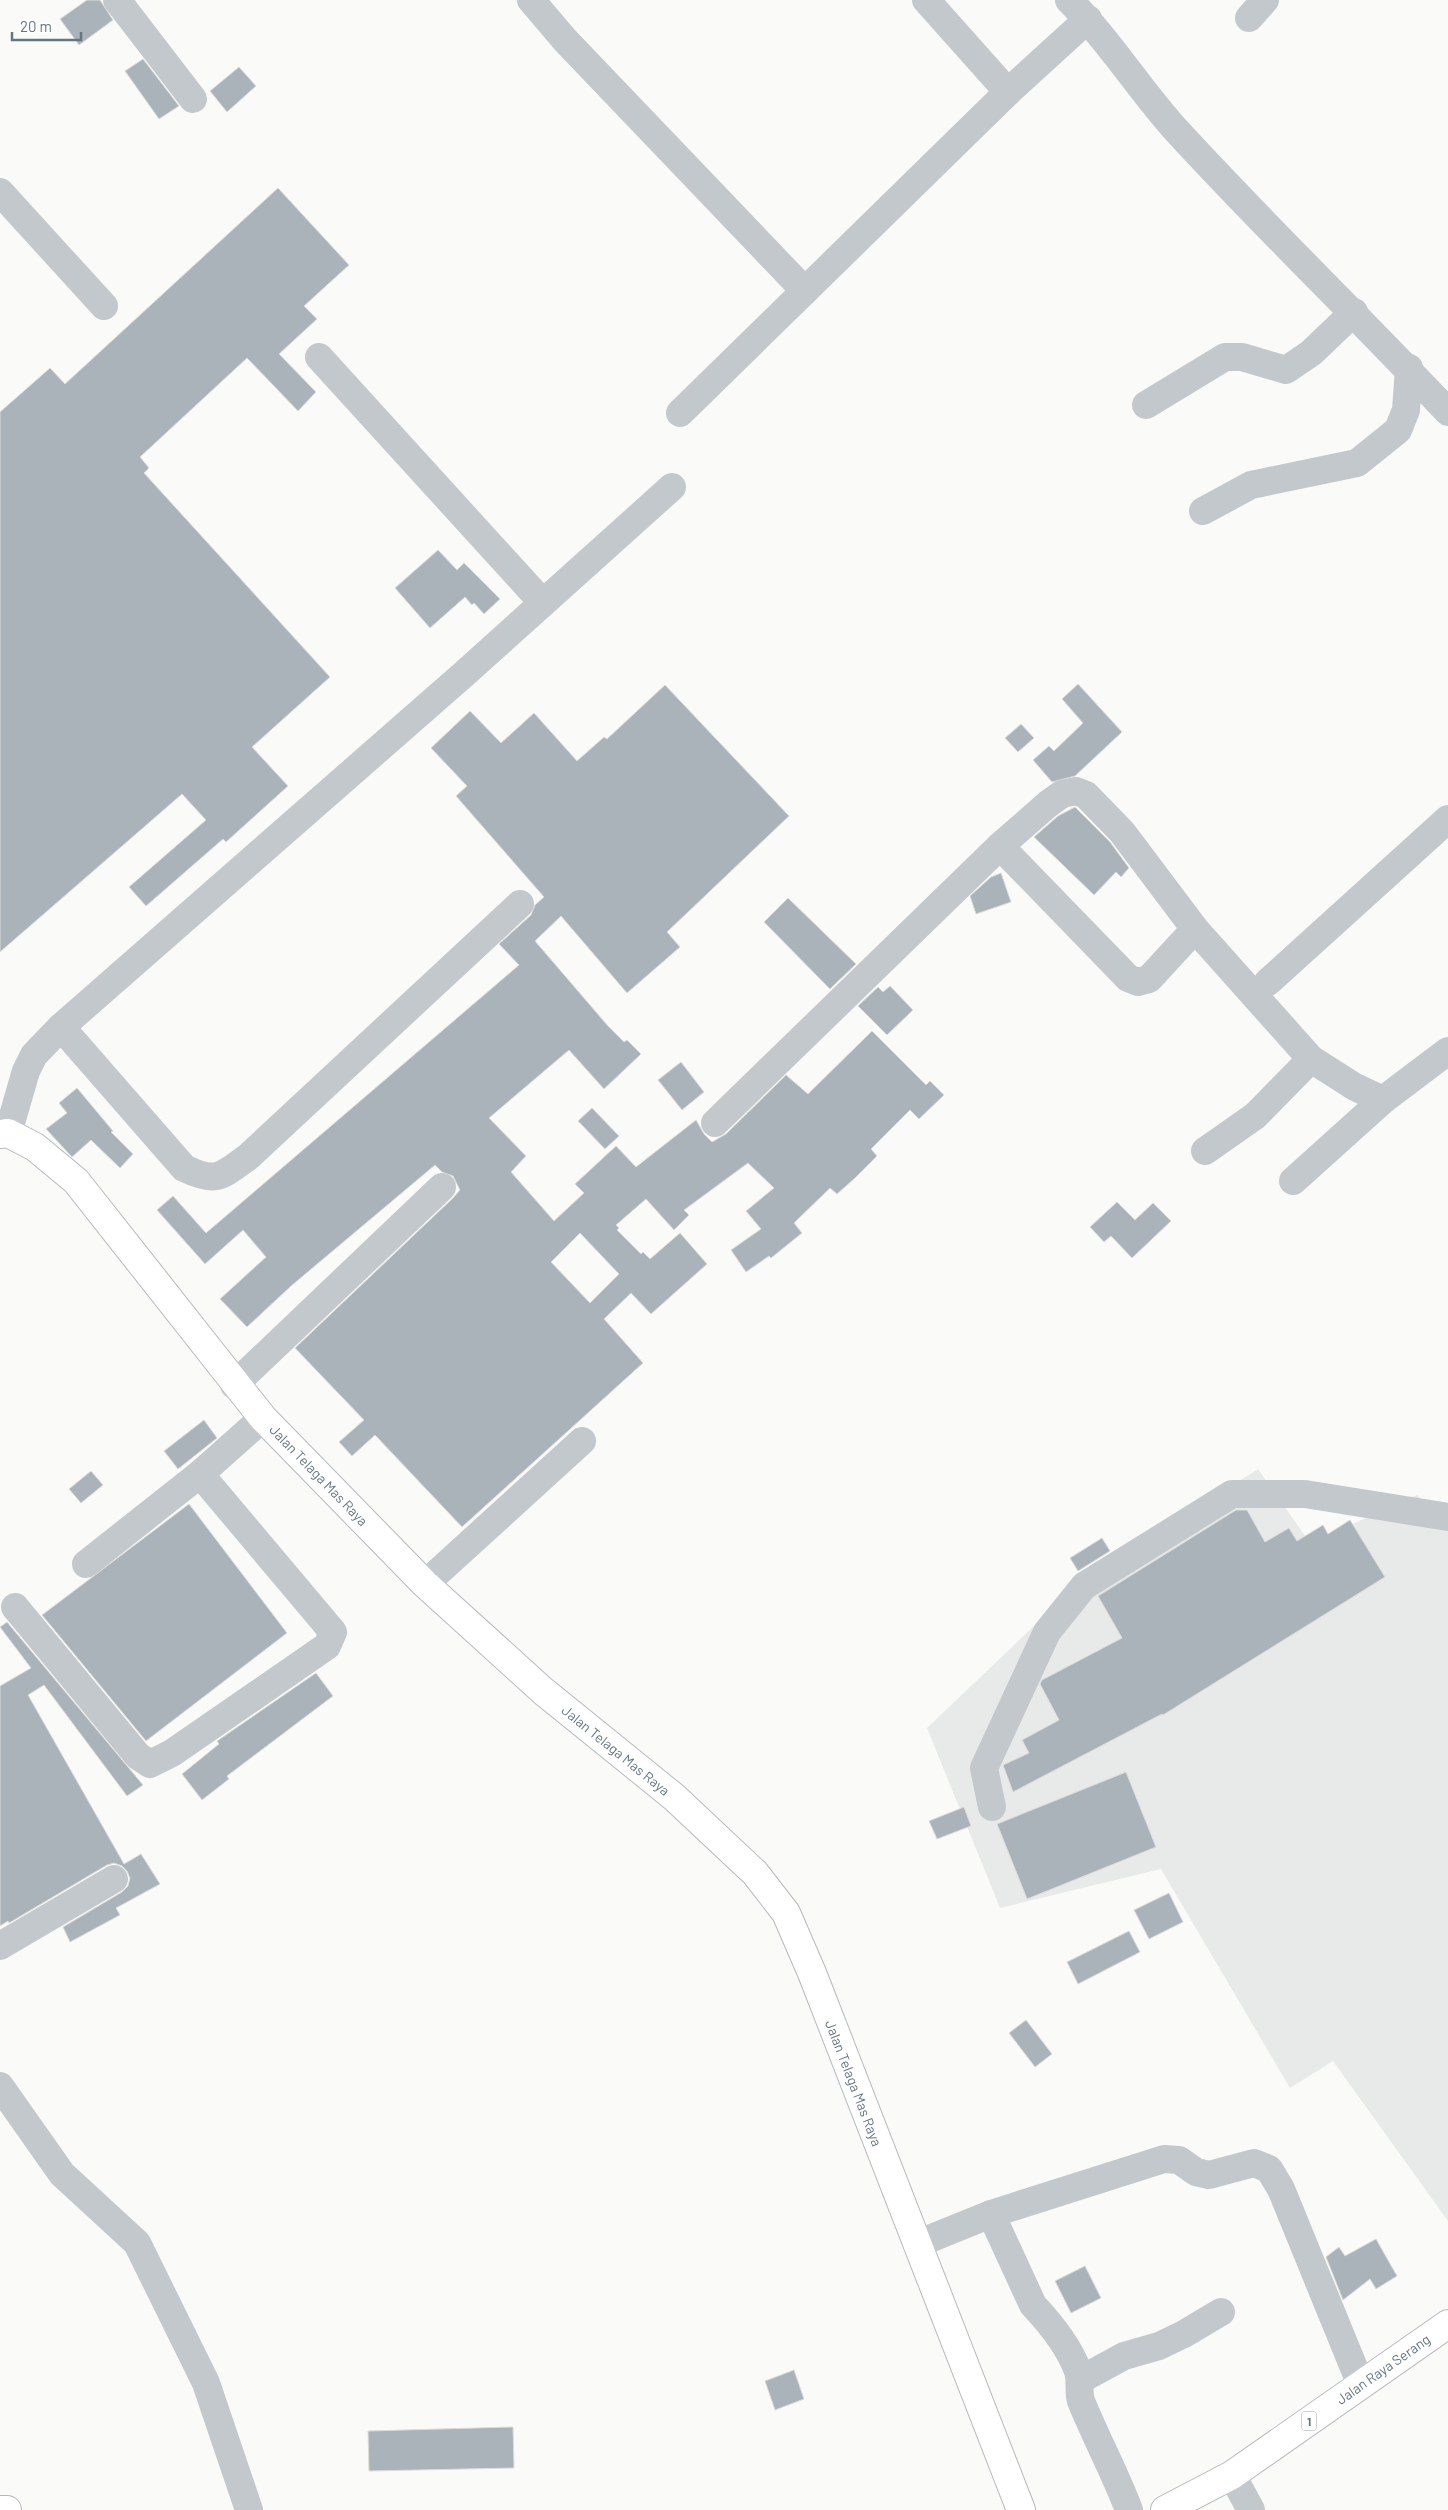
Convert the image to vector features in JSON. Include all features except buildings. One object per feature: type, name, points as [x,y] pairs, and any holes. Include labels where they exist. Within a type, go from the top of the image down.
[{"type":"main road","name":"Jalan Telaga Mas Raya","points":[[4,1134],[35,1147],[76,1182],[150,1274],[234,1385],[263,1418],[425,1584],[543,1691],[674,1797],[755,1873],[786,1913],[812,1973],[1021,2510]]},
{"type":"main road","name":"Jalan Raya Serang","points":[[1165,2510],[1232,2475],[1448,2324]]},
{"type":"main road","points":[[0,2510],[7,2510]]},
{"type":"street","points":[[117,0],[193,99]]},
{"type":"street","points":[[530,0],[565,40],[805,290]]},
{"type":"street","points":[[926,0],[1008,92]]},
{"type":"street","points":[[1069,0],[1088,19],[1176,130],[1354,312],[1448,412]]},
{"type":"street","points":[[680,413],[1008,92],[1088,19]]},
{"type":"street","points":[[0,192],[104,306]]},
{"type":"street","points":[[1146,405],[1225,358],[1242,357],[1286,370],[1311,353],[1354,312]]},
{"type":"street","points":[[319,357],[543,603]]},
{"type":"street","points":[[1203,511],[1251,485],[1357,463],[1398,430],[1406,410],[1408,368]]},
{"type":"street","points":[[4,1134],[26,1071],[34,1055],[61,1027],[672,487]]},
{"type":"street","points":[[715,1123],[1000,846],[1048,804],[1062,794],[1076,791],[1086,795],[1122,832],[1195,929],[1311,1058],[1355,1087],[1383,1100]]},
{"type":"street","points":[[1268,982],[1448,819]]},
{"type":"street","points":[[1000,846],[1128,978],[1138,982],[1149,980],[1195,929]]},
{"type":"street","points":[[61,1027],[184,1168],[203,1177],[221,1176],[248,1158],[520,904]]},
{"type":"street","points":[[1293,1181],[1383,1100],[1448,1051]]},
{"type":"street","points":[[1205,1151],[1255,1116],[1311,1058]]},
{"type":"street","points":[[234,1385],[442,1187]]},
{"type":"street","points":[[86,1564],[200,1474],[263,1418]]},
{"type":"street","points":[[425,1584],[582,1441]]},
{"type":"street","points":[[15,1607],[138,1756],[150,1764],[172,1753],[327,1646],[333,1632],[200,1474]]},
{"type":"street","points":[[992,1807],[984,1768],[1047,1632],[1084,1586],[1232,1494],[1305,1494],[1448,1517]]},
{"type":"street","points":[[0,1946],[114,1879]]},
{"type":"street","points":[[0,2086],[62,2174],[137,2243],[206,2383],[249,2510]]},
{"type":"street","points":[[917,2244],[991,2214],[1164,2159],[1179,2160],[1196,2172],[1209,2175],[1254,2163],[1269,2169],[1281,2189],[1361,2385]]},
{"type":"street","points":[[991,2214],[1033,2305],[1043,2313],[1055,2330],[1078,2370],[1080,2399],[1118,2479],[1129,2510]]},
{"type":"street","points":[[1080,2380],[1124,2356],[1159,2346],[1184,2334],[1221,2312]]},
{"type":"street","points":[[1232,2475],[1251,2510]]},
{"type":"shaded area","points":[[1258,1469],[1310,1543],[1417,1495],[1448,1522],[1448,2221],[1333,2061],[1290,2088],[1161,1869],[1000,1908],[927,1728],[1081,1581]]}]
